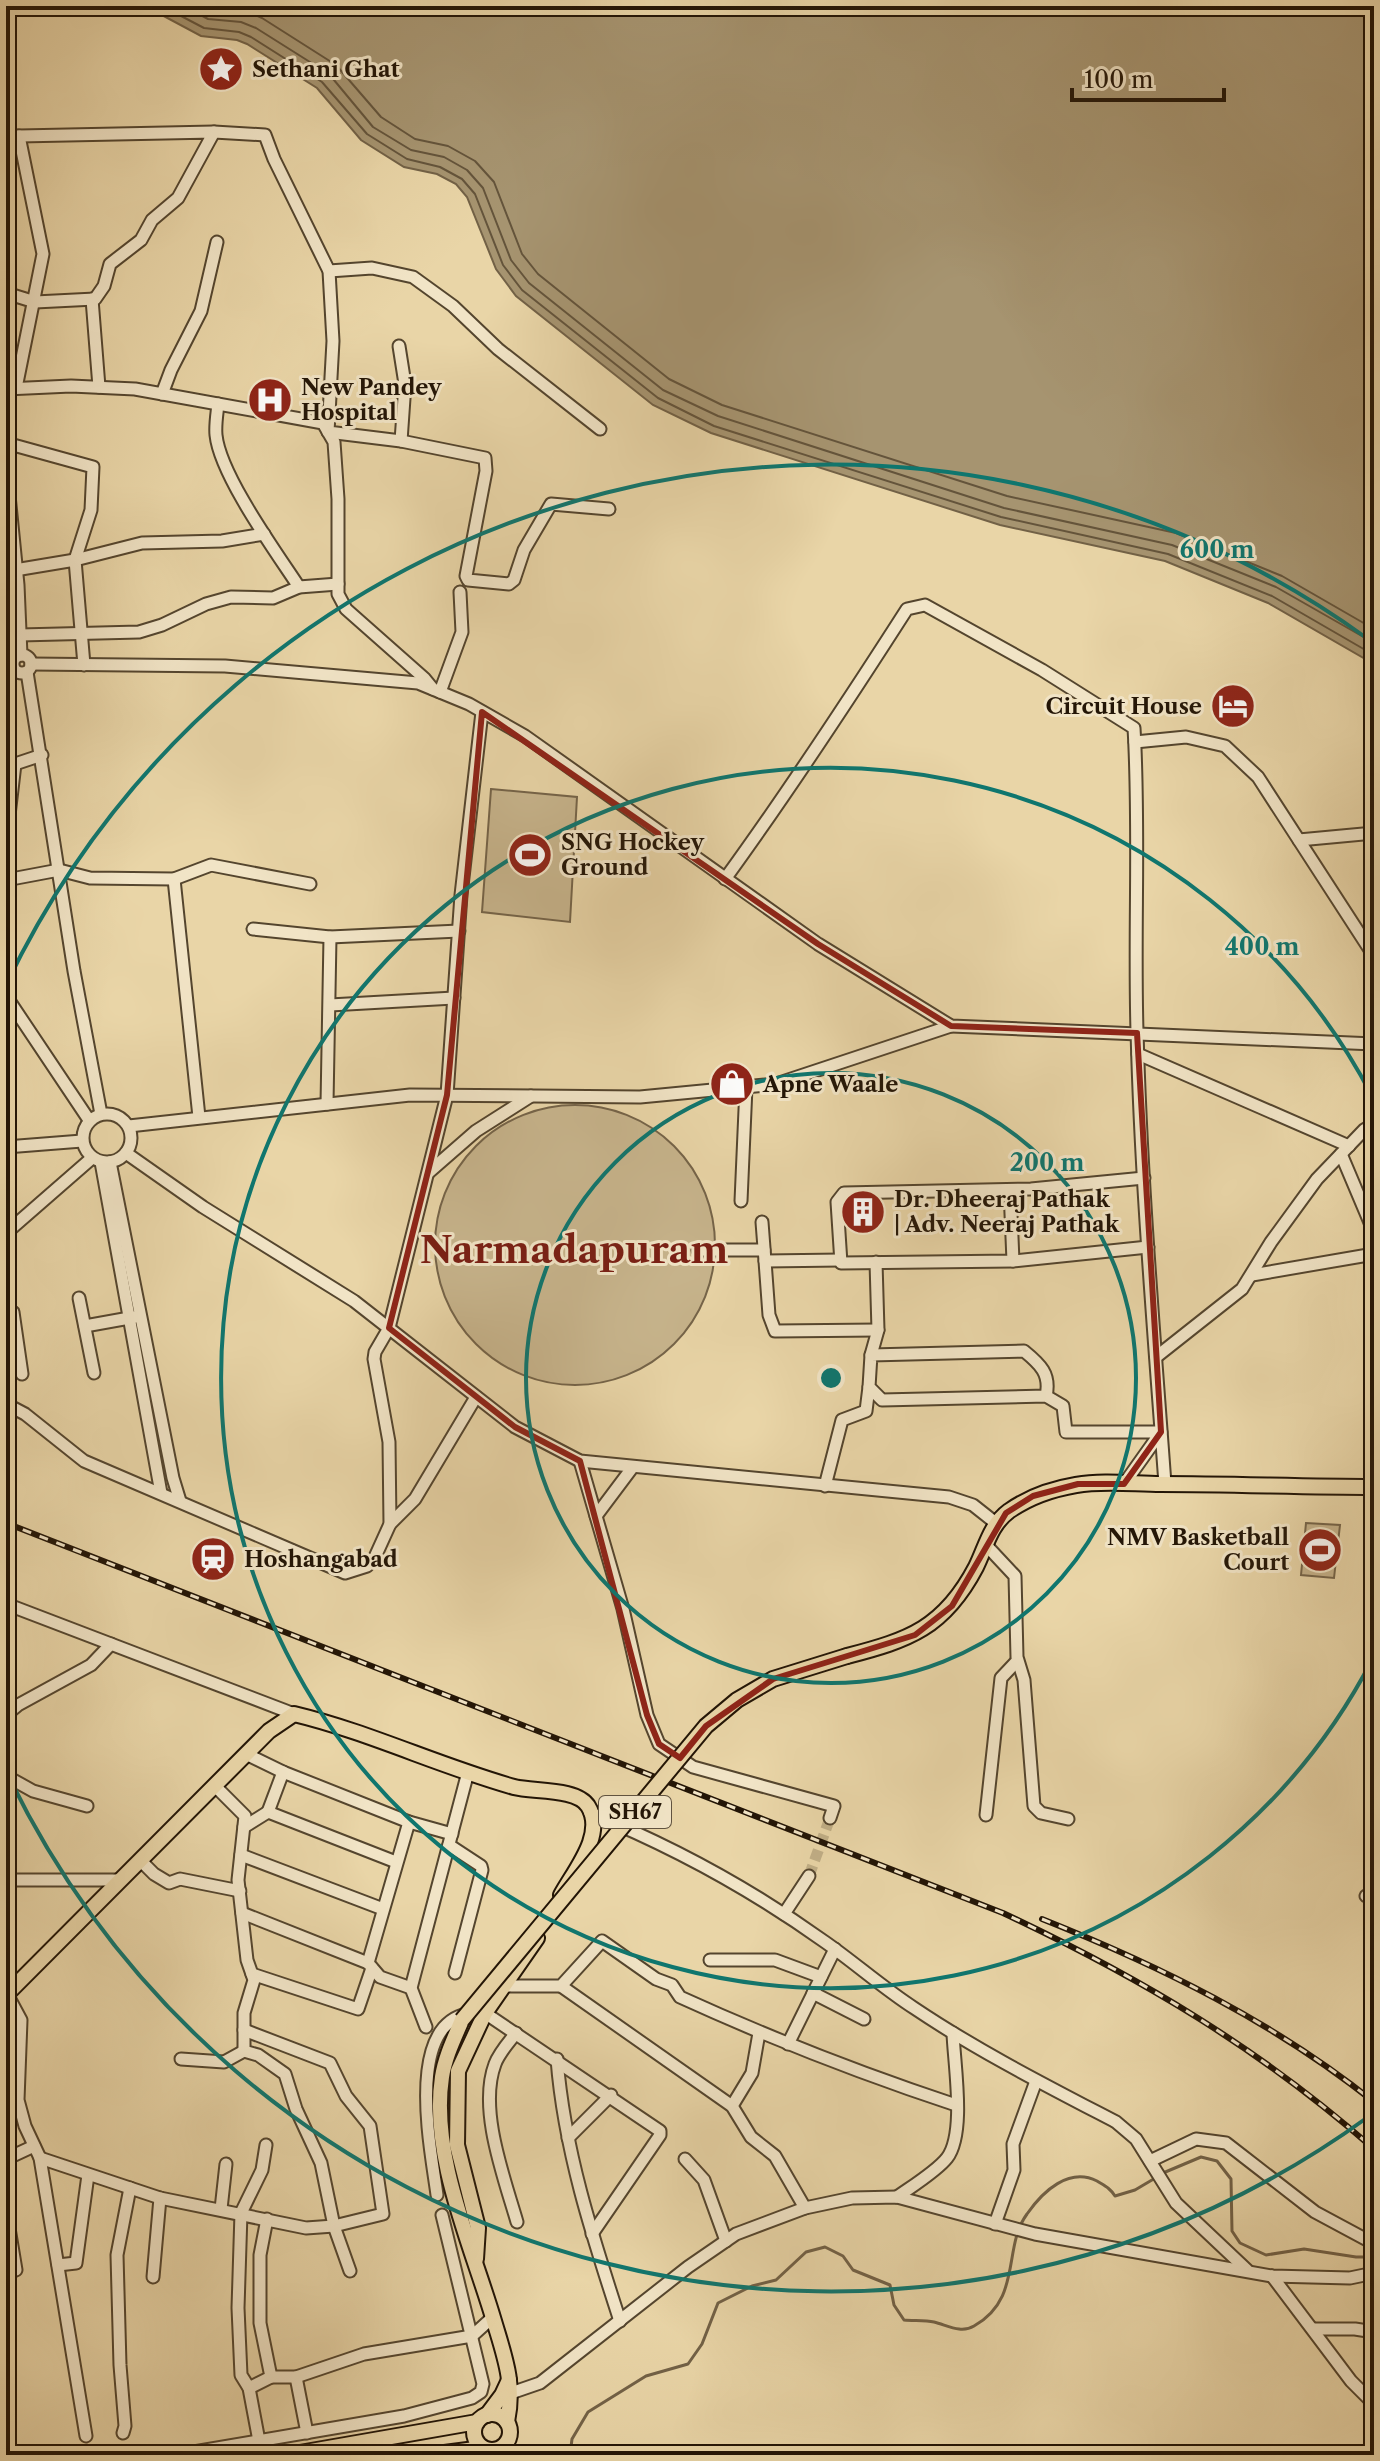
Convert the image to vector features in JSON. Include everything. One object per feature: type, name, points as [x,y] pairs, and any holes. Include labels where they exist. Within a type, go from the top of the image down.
[{"type":"main road","name":"SH67","points":[[507,2422],[510,2376],[444,2157],[441,2080],[446,2058],[462,2020],[706,1726],[737,1700],[773,1679],[915,1635],[952,1606],[985,1544],[1006,1513],[1033,1496],[1078,1484],[1374,1487]]},
{"type":"main road","points":[[6,1994],[269,1731],[294,1714],[334,1723],[517,1787],[574,1795],[588,1805],[594,1823],[591,1842],[531,1947],[485,2013],[458,2071],[457,2145],[478,2228],[476,2259]]},
{"type":"main road","points":[[492,2451],[474,2436],[482,2418],[502,2395],[510,2376]]},
{"type":"main road","points":[[288,2455],[496,2415],[507,2422],[510,2431],[503,2447],[492,2451],[429,2455]]},
{"type":"main road","points":[[508,2439],[513,2455]]},
{"type":"street","points":[[6,293],[35,302],[95,299],[104,286],[110,264],[141,240],[152,220],[178,198],[214,132]]},
{"type":"street","points":[[328,432],[333,341],[329,271],[265,135],[214,132],[12,136],[43,254],[35,302],[11,389],[135,389],[323,423],[328,432],[334,442],[338,499],[338,594],[346,609],[437,691]]},
{"type":"street","points":[[162,394],[201,311],[217,242]]},
{"type":"street","points":[[329,271],[372,268],[413,277],[453,306],[498,349],[600,429]]},
{"type":"street","points":[[92,299],[99,387]]},
{"type":"street","points":[[399,346],[405,384],[401,441]]},
{"type":"street","points":[[218,404],[216,436],[225,464],[264,534],[299,587]]},
{"type":"street","points":[[328,432],[401,441],[485,458],[486,471],[466,576],[472,582],[509,584],[514,580],[524,550],[551,504],[558,502],[609,509]]},
{"type":"street","points":[[6,443],[93,467],[91,510],[75,560],[84,665]]},
{"type":"street","points":[[6,465],[15,570],[12,586],[20,635],[13,660],[16,671],[21,673],[29,668],[84,665],[225,666],[418,683],[482,712],[525,736],[818,944],[951,1026]]},
{"type":"street","points":[[15,570],[75,560],[142,543],[222,541],[264,534]]},
{"type":"street","points":[[20,635],[139,632],[231,597],[273,598],[299,587],[338,584]]},
{"type":"street","points":[[437,691],[462,632],[460,592]]},
{"type":"street","points":[[725,879],[798,779],[907,609],[925,605],[1042,670],[1134,728],[1138,783],[1134,925],[1137,1033],[1165,1484]]},
{"type":"street","points":[[29,668],[74,971],[101,1114]]},
{"type":"street","points":[[390,1524],[389,1442],[374,1359],[389,1328],[447,1095],[459,931],[482,712]]},
{"type":"street","points":[[1135,742],[1186,737],[1225,746],[1258,777],[1374,956]]},
{"type":"street","points":[[6,841],[15,764],[42,755]]},
{"type":"street","points":[[1299,840],[1374,833]]},
{"type":"street","points":[[6,880],[59,870],[90,878],[174,879],[211,865],[310,884]]},
{"type":"street","points":[[174,879],[199,1117]]},
{"type":"street","points":[[253,929],[330,937],[459,931]]},
{"type":"street","points":[[327,1104],[330,937]]},
{"type":"street","points":[[6,996],[89,1120]]},
{"type":"street","points":[[330,1005],[454,998]]},
{"type":"street","points":[[129,1126],[410,1095],[640,1097],[776,1084],[951,1026],[1374,1044]]},
{"type":"street","points":[[1138,1054],[1345,1150],[1374,1232]]},
{"type":"street","points":[[741,1201],[746,1087]]},
{"type":"street","points":[[429,1172],[476,1131],[531,1096]]},
{"type":"street","points":[[6,1233],[101,1161],[126,1153],[131,1145],[129,1126],[122,1118],[101,1114],[89,1120],[83,1130],[82,1141],[85,1151],[101,1161],[135,1318],[180,1501]]},
{"type":"street","points":[[1156,1357],[1242,1289],[1271,1242],[1317,1179],[1374,1124]]},
{"type":"street","points":[[6,1147],[82,1141]]},
{"type":"street","points":[[126,1153],[203,1207],[354,1301],[515,1427],[580,1461],[949,1497],[973,1505],[997,1524]]},
{"type":"street","points":[[841,1260],[837,1202],[844,1193],[1010,1190],[1144,1178]]},
{"type":"street","points":[[1010,1190],[1013,1261]]},
{"type":"street","points":[[762,1222],[769,1315],[775,1331],[878,1330]]},
{"type":"street","points":[[698,1250],[841,1260],[841,1263],[1013,1261],[1148,1247]]},
{"type":"street","points":[[1252,1275],[1374,1254]]},
{"type":"street","points":[[825,1486],[842,1420],[866,1411],[871,1355],[878,1330],[876,1262]]},
{"type":"street","points":[[79,1298],[94,1373]]},
{"type":"street","points":[[6,1308],[13,1312],[22,1374]]},
{"type":"street","points":[[85,1326],[135,1318]]},
{"type":"street","points":[[135,1318],[161,1493]]},
{"type":"street","points":[[871,1355],[1024,1351],[1043,1367],[1049,1384],[1046,1396]]},
{"type":"street","points":[[869,1387],[882,1400],[1046,1396],[1063,1406],[1066,1432],[1161,1432]]},
{"type":"street","points":[[6,1404],[25,1414],[84,1461],[345,1573],[367,1566],[375,1557],[390,1524],[415,1499],[476,1397]]},
{"type":"street","points":[[1124,1484],[1161,1432]]},
{"type":"street","points":[[580,1461],[623,1609],[647,1715],[659,1744],[693,1767],[834,1806],[830,1818]]},
{"type":"street","points":[[596,1516],[632,1468]]},
{"type":"street","points":[[985,1544],[1015,1576],[1017,1661],[1024,1680],[1034,1806],[1041,1813],[1068,1819]]},
{"type":"street","points":[[6,1604],[294,1714]]},
{"type":"street","points":[[6,1715],[18,1705],[91,1665],[111,1644]]},
{"type":"street","points":[[986,1815],[1001,1678],[1017,1661]]},
{"type":"street","points":[[246,1754],[450,1840],[481,1866],[455,1973]]},
{"type":"street","points":[[244,1827],[268,1812],[283,1772]]},
{"type":"street","points":[[426,2027],[411,1988],[468,1772]]},
{"type":"street","points":[[6,1776],[33,1791],[87,1806]]},
{"type":"street","points":[[215,1786],[245,1816],[240,1891],[247,1960],[254,1980],[244,2013],[244,2051]]},
{"type":"street","points":[[268,1812],[396,1862]]},
{"type":"street","points":[[590,1813],[643,1834],[718,1873],[784,1914],[953,2033],[1116,2122],[1136,2139],[1176,2203],[1248,2271]]},
{"type":"street","points":[[252,1974],[358,2009],[409,1822]]},
{"type":"street","points":[[241,1855],[383,1909]]},
{"type":"street","points":[[140,1860],[169,1883],[180,1879],[240,1891]]},
{"type":"street","points":[[784,1914],[809,1876]]},
{"type":"street","points":[[6,1880],[119,1880]]},
{"type":"street","points":[[242,1913],[370,1966],[380,1977],[411,1988]]},
{"type":"street","points":[[561,1986],[602,1941],[656,1979],[672,1985],[680,1997],[759,2033],[886,2082],[956,2105]]},
{"type":"street","points":[[788,2044],[835,1949]]},
{"type":"street","points":[[710,1960],[775,1960],[821,1977]]},
{"type":"street","points":[[501,1986],[561,1986],[732,2106],[751,2137],[775,2156],[805,2208]]},
{"type":"street","points":[[813,1993],[864,2019]]},
{"type":"street","points":[[6,1994],[21,2020],[18,2100],[25,2126],[40,2158],[86,2436]]},
{"type":"street","points":[[437,2195],[425,2108],[432,2048],[452,2019],[473,2012],[485,2013],[657,2127],[660,2135],[592,2234]]},
{"type":"street","points":[[40,2158],[160,2198],[306,2228],[334,2226],[383,2214],[370,2126],[346,2096],[330,2063],[244,2030]]},
{"type":"street","points":[[516,2033],[495,2064],[490,2105],[499,2158],[517,2222]]},
{"type":"street","points":[[732,2106],[752,2073],[759,2033]]},
{"type":"street","points":[[897,2197],[947,2159],[955,2142],[953,2033]]},
{"type":"street","points":[[181,2059],[224,2062],[244,2051],[258,2055],[285,2074],[296,2109],[321,2163],[334,2226],[350,2271]]},
{"type":"street","points":[[557,2059],[561,2108],[568,2138],[592,2234],[620,2321]]},
{"type":"street","points":[[1000,2225],[1014,2170],[1013,2144],[1036,2081]]},
{"type":"street","points":[[568,2138],[611,2095]]},
{"type":"street","points":[[1152,2164],[1196,2139],[1226,2143],[1315,2212],[1369,2241]]},
{"type":"street","points":[[259,2441],[249,2388],[241,2375],[238,2314],[241,2213],[262,2170],[266,2145]]},
{"type":"street","points":[[6,2159],[34,2146]]},
{"type":"street","points":[[685,2159],[704,2180],[726,2241]]},
{"type":"street","points":[[221,2209],[226,2164]]},
{"type":"street","points":[[58,2265],[76,2263],[88,2175]]},
{"type":"street","points":[[123,2433],[117,2255],[130,2188]]},
{"type":"street","points":[[511,2393],[540,2383],[736,2234],[805,2208],[852,2198],[897,2197],[1035,2234],[1272,2276],[1350,2278],[1374,2273]]},
{"type":"street","points":[[153,2277],[160,2198]]},
{"type":"street","points":[[6,2210],[16,2270]]},
{"type":"street","points":[[176,2455],[404,2416],[481,2392],[483,2384],[442,2215]]},
{"type":"street","points":[[267,2219],[260,2255],[260,2323],[271,2377]]},
{"type":"street","points":[[1272,2276],[1351,2381],[1374,2404]]},
{"type":"street","points":[[249,2388],[271,2377],[296,2377],[364,2354],[472,2336],[493,2317]]},
{"type":"street","points":[[1313,2329],[1344,2328],[1374,2332]]},
{"type":"street","points":[[296,2377],[307,2433]]},
{"type":"highlighted area","points":[[482,712],[818,944],[951,1026],[1137,1033],[1161,1432],[1124,1484],[1078,1484],[1033,1496],[1006,1513],[952,1606],[915,1635],[773,1679],[706,1726],[680,1758],[659,1744],[647,1715],[580,1461],[515,1427],[389,1328],[447,1095]]},
{"type":"shaded area","name":"SNG Hockey Ground","points":[[491,789],[577,797],[570,922],[482,912]]},
{"type":"shaded area","points":[[575,1105],[616,1111],[653,1129],[674,1146],[691,1167],[709,1204],[715,1245],[709,1286],[691,1323],[674,1344],[653,1361],[616,1379],[575,1385],[534,1379],[497,1361],[476,1344],[459,1323],[441,1286],[435,1245],[441,1204],[459,1167],[476,1146],[497,1129],[534,1111]]},
{"type":"shaded area","name":"NMV Basketball Court","points":[[1306,1523],[1340,1525],[1334,1578],[1301,1575]]},
{"type":"water","points":[[145,6],[1374,6],[1374,664],[1268,603],[1165,561],[1000,525],[711,433],[653,405],[516,296],[496,269],[467,197],[456,184],[437,174],[404,167],[361,140],[317,88],[247,44],[201,36]]},
{"type":"waterway","points":[[1163,2173],[1201,2157],[1217,2161],[1231,2179],[1232,2231],[1240,2243],[1266,2255],[1304,2249],[1374,2257]]},
{"type":"waterway","points":[[570,2455],[572,2439],[588,2412],[646,2376],[688,2364],[702,2344],[718,2303],[752,2286],[776,2280],[806,2252],[825,2247],[843,2256],[853,2270],[890,2285],[894,2305],[904,2320],[969,2328],[989,2315],[999,2301],[1006,2287],[1020,2227],[1033,2205],[1049,2190],[1067,2179],[1087,2177],[1105,2186],[1115,2196],[1135,2190],[1157,2177]]},
{"type":"tunnel","points":[[809,1876],[830,1818]]},
{"type":"railway","points":[[6,1523],[1003,1913],[1103,1963],[1197,2018],[1287,2079],[1374,2149]]},
{"type":"railway","points":[[1042,1919],[1130,1956],[1215,1998],[1297,2046],[1374,2102]]},
{"type":"place","name":"Sethani Ghat","points":[[221,69]]},
{"type":"place","name":"New Pandey Hospital","points":[[270,400]]},
{"type":"place","name":"Circuit House","points":[[1233,706]]},
{"type":"place","name":"SNG Hockey Ground","points":[[530,855]]},
{"type":"place","name":"Apne Waale","points":[[732,1084]]},
{"type":"place","name":"Dr. Dheeraj Pathak | Adv. Neeraj Pathak","points":[[863,1212]]},
{"type":"place","name":"NMV Basketball Court","points":[[1320,1550]]},
{"type":"place","name":"Hoshangabad","points":[[213,1559]]},
{"type":"district","name":"Narmadapuram","points":[[574,1250]]}]
